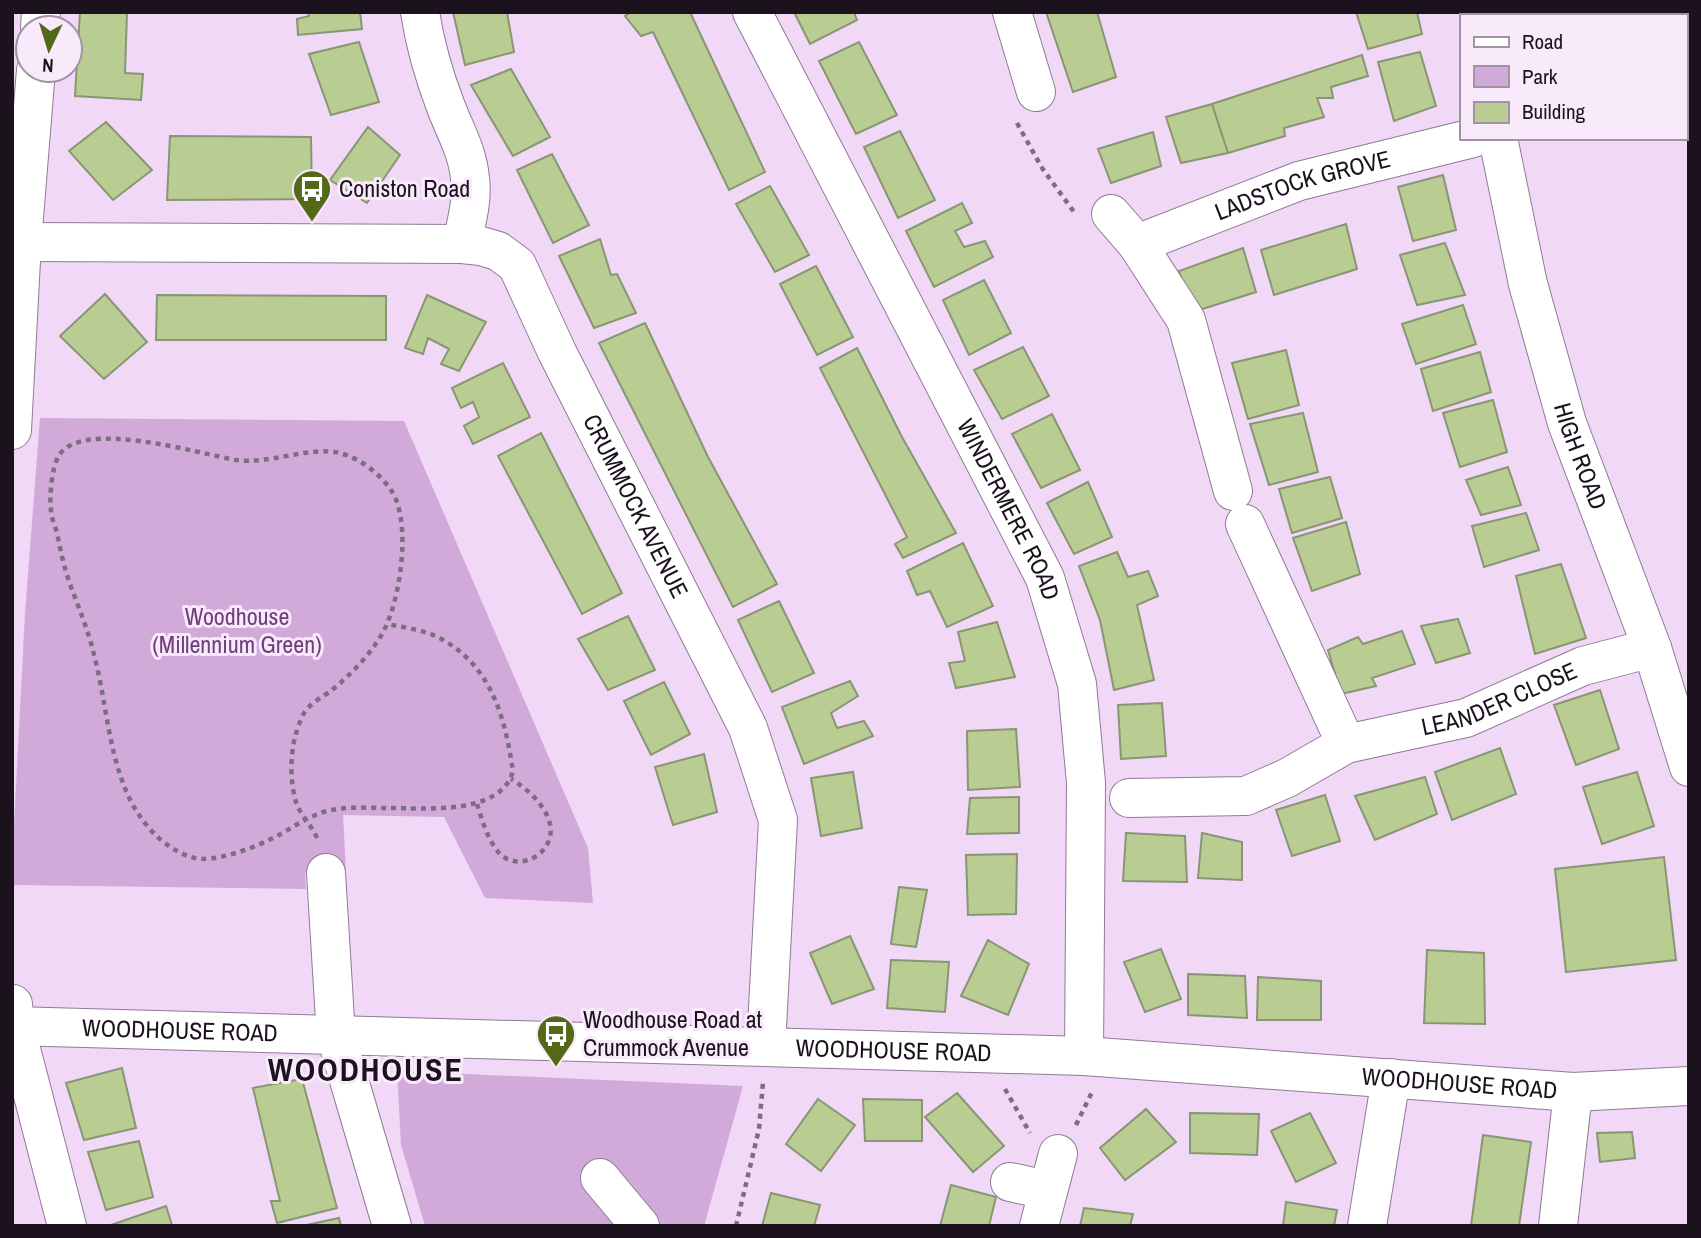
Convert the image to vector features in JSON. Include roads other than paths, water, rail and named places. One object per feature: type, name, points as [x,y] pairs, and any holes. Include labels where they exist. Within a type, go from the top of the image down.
[{"type":"street","points":[[22,242],[462,244],[471,180],[465,149],[446,108],[425,47],[419,12]]},
{"type":"street","name":"WINDERMERE ROAD","points":[[752,12],[1045,578],[1077,684],[1086,783],[1084,1056]]},
{"type":"street","points":[[1013,12],[1026,106]]},
{"type":"street","points":[[12,430],[22,242],[35,84]]},
{"type":"street","name":"LADSTOCK GROVE","points":[[1137,244],[1299,181],[1465,140]]},
{"type":"street","name":"HIGH ROAD","points":[[1498,140],[1528,284],[1567,423],[1652,648],[1689,767]]},
{"type":"street","points":[[1096,217],[1137,244],[1186,320],[1239,508],[1346,744]]},
{"type":"street","name":"CRUMMOCK AVENUE","points":[[462,244],[498,251],[517,265],[556,352],[748,728],[778,820],[766,1046]]},
{"type":"street","name":"LEANDER CLOSE","points":[[1129,798],[1246,796],[1287,778],[1346,744],[1466,718],[1583,666],[1652,648]]},
{"type":"street","points":[[326,873],[337,1036],[392,1226]]},
{"type":"street","points":[[13,1018],[67,1226]]},
{"type":"street","name":"WOODHOUSE ROAD","points":[[13,1018],[337,1036],[1084,1056],[1573,1092],[1689,1086]]},
{"type":"street","points":[[1367,1226],[1391,1078]]},
{"type":"street","points":[[1558,1226],[1573,1092]]},
{"type":"street","points":[[1010,1182],[1043,1208],[1058,1154]]},
{"type":"street","points":[[600,1178],[640,1226]]},
{"type":"place","name":"Coniston Road","points":[[312,223]]},
{"type":"place","name":"Woodhouse Road at Crummock Avenue","points":[[556,1068]]},
{"type":"district","name":"WOODHOUSE","points":[[366,1070]]},
{"type":"park label","name":"Woodhouse (Millennium Green)","points":[[237,631]]}]
